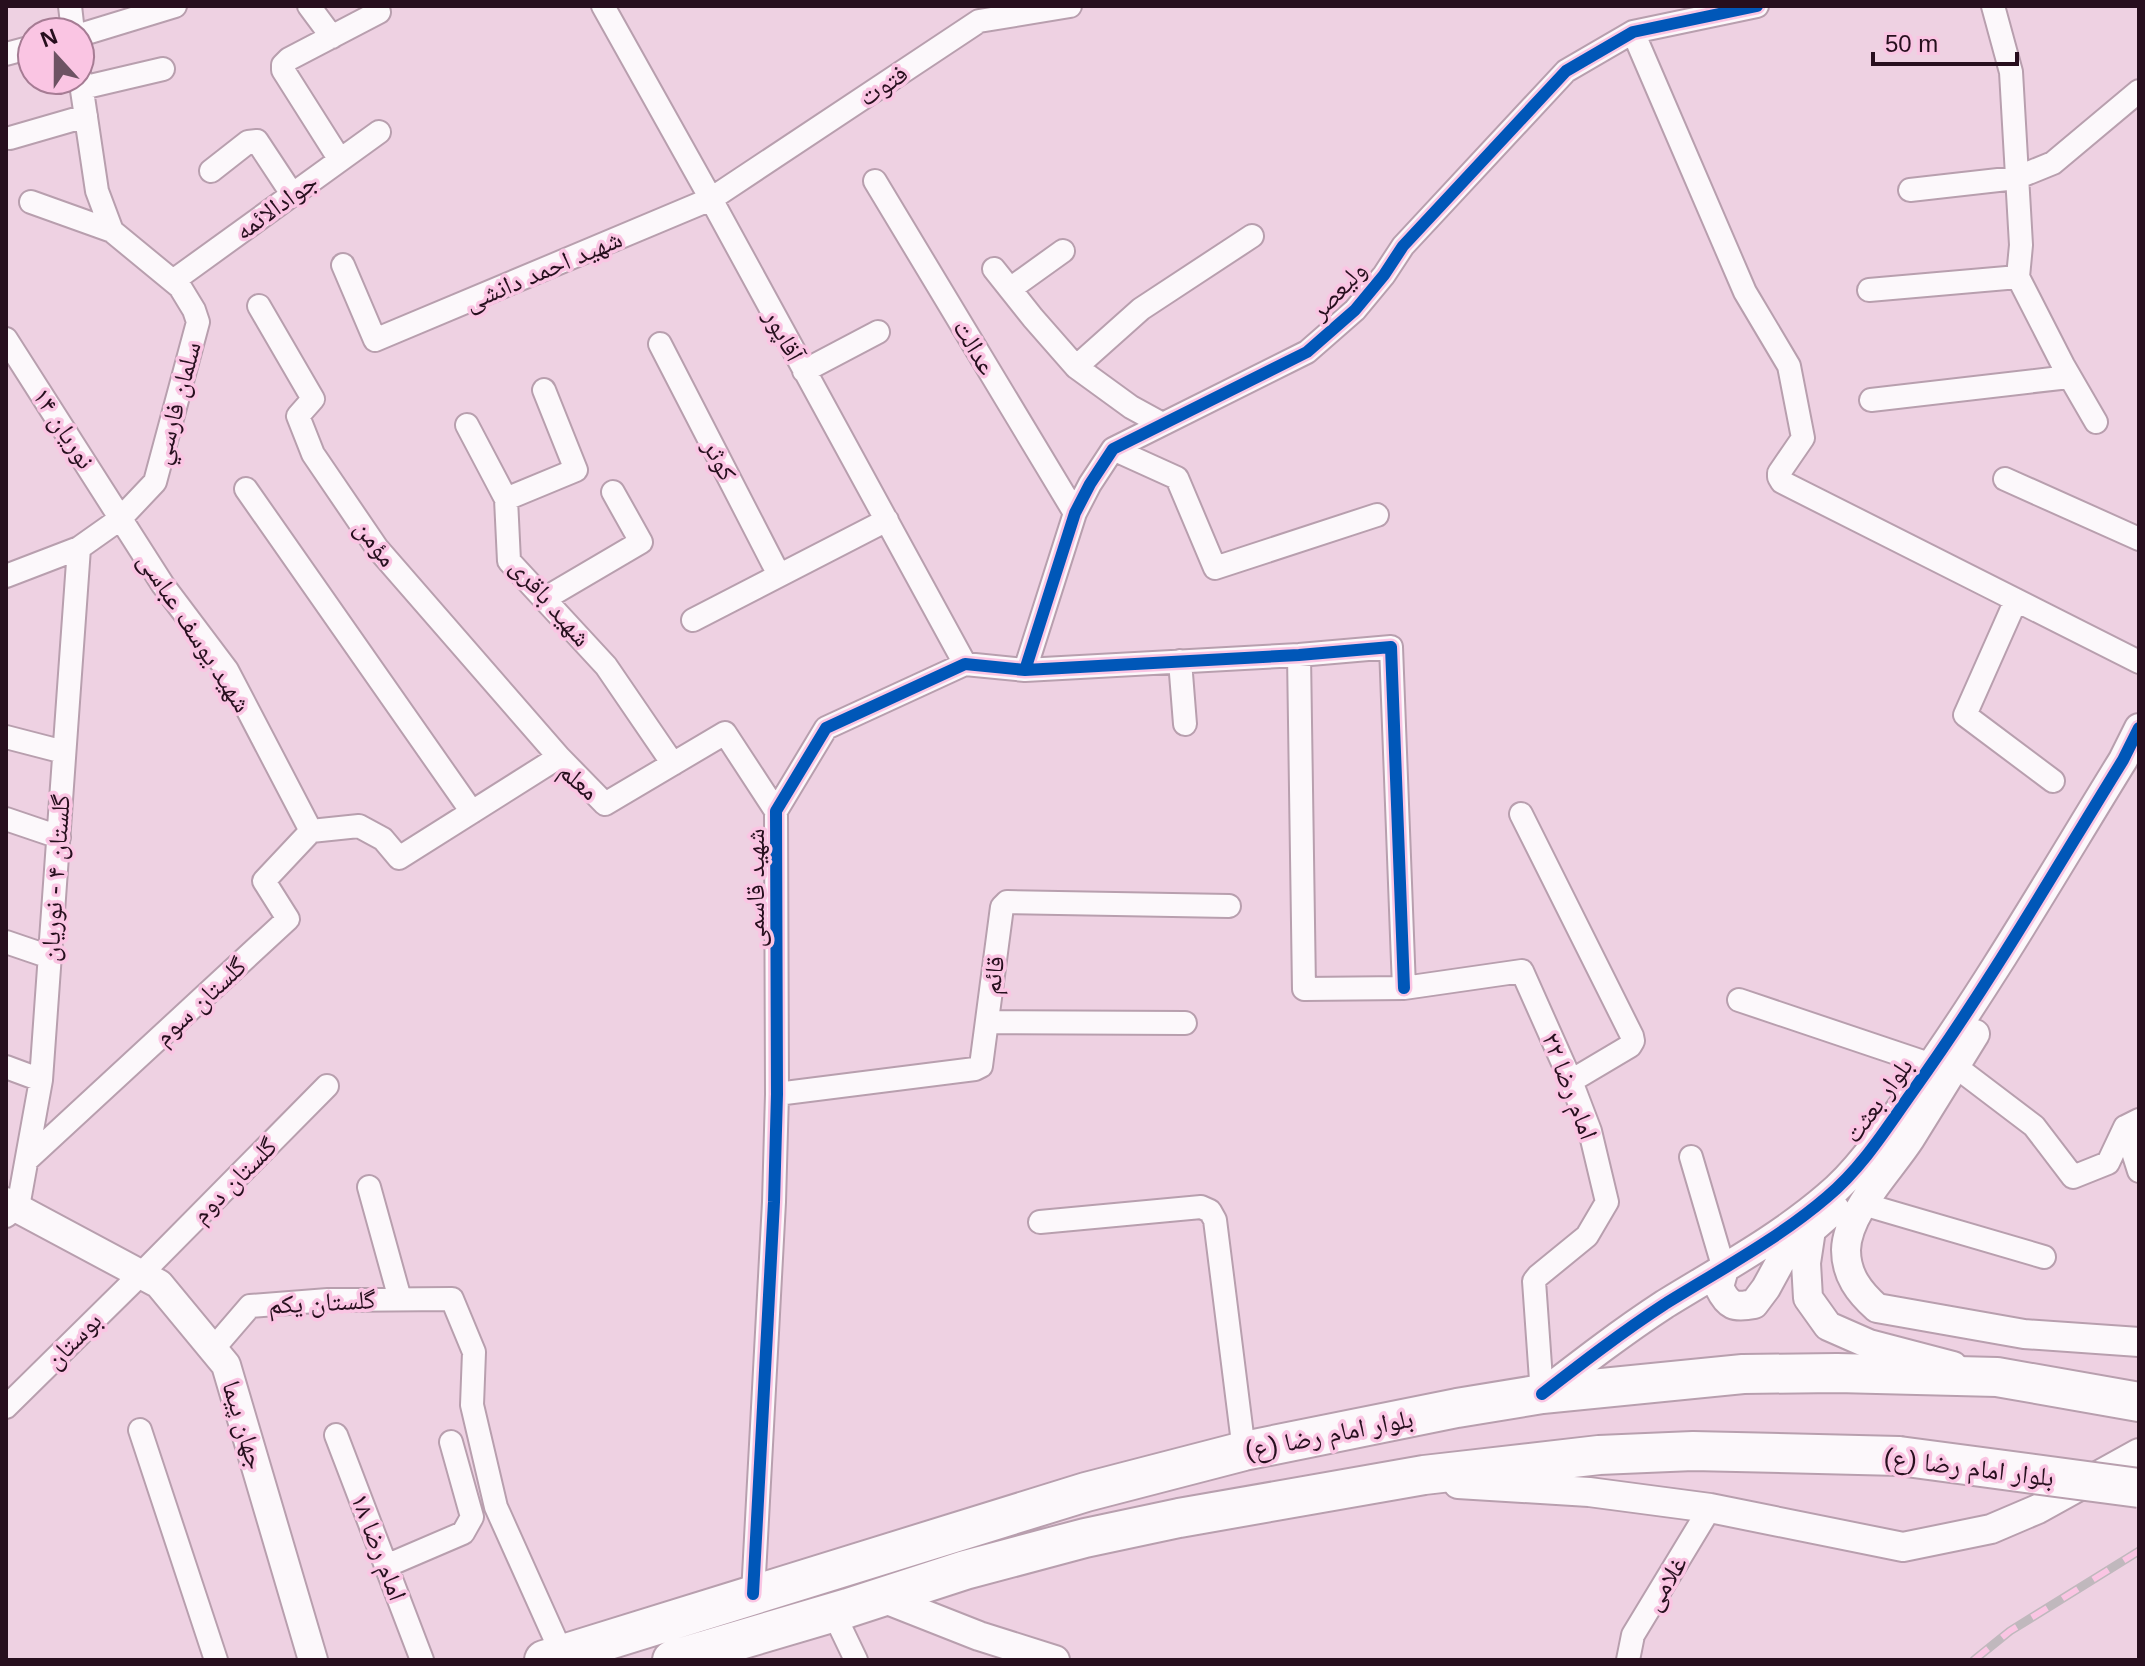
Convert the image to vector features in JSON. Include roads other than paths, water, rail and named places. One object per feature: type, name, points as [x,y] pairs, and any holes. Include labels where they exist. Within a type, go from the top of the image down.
[{"type":"highway","name":"بلوار امام رضا (ع)","points":[[553,1657],[1073,1496],[1254,1449],[1542,1394],[1743,1374],[1837,1373],[1997,1377],[2139,1402]]},
{"type":"highway","points":[[1254,1449],[1276,1454],[1286,1473],[1287,1483],[1282,1494],[1270,1502]]},
{"type":"highway","name":"بلوار امام رضا (ع)","points":[[672,1660],[965,1570],[1085,1538],[1179,1518],[1424,1475],[1599,1455],[1693,1451],[1899,1456],[2139,1488]]},
{"type":"street","points":[[96,30],[175,6]]},
{"type":"street","points":[[309,6],[332,37]]},
{"type":"street","name":"آقاپور","points":[[603,6],[965,664]]},
{"type":"street","name":"فتوت","points":[[711,199],[974,14],[1070,6]]},
{"type":"street","name":"ولیعصر","points":[[1025,670],[1075,513],[1113,449],[1307,352],[1355,310],[1403,246],[1566,71],[1633,32],[1676,14],[1757,6]]},
{"type":"street","points":[[1993,6],[2011,72],[2021,245],[2018,277],[2069,377],[2096,422]]},
{"type":"street","points":[[340,160],[283,70],[283,65],[379,12]]},
{"type":"street","points":[[1633,32],[1745,292],[1789,366],[1803,438],[1779,473],[1782,482],[2139,662]]},
{"type":"street","points":[[96,80],[163,69]]},
{"type":"street","points":[[1910,190],[2016,178],[2053,163],[2139,91]]},
{"type":"street","points":[[83,96],[97,191],[112,231]]},
{"type":"street","points":[[10,138],[86,116]]},
{"type":"street","name":"جوادالائمه","points":[[173,281],[379,132]]},
{"type":"street","points":[[211,171],[248,142],[257,141],[292,194]]},
{"type":"street","name":"عدالت","points":[[875,181],[1075,513]]},
{"type":"street","name":"شهید احمد دانشی","points":[[343,265],[375,340],[711,199]]},
{"type":"street","points":[[31,202],[112,231]]},
{"type":"street","name":"سلمان فارسي","points":[[8,571],[79,548],[120,519],[155,482],[198,322],[180,287],[112,231]]},
{"type":"street","points":[[1076,367],[1141,309],[1252,236]]},
{"type":"street","points":[[1010,289],[1063,251]]},
{"type":"street","points":[[994,269],[1076,367],[1131,407],[1162,424]]},
{"type":"street","points":[[1869,290],[2018,277]]},
{"type":"street","name":"مؤمن","points":[[259,306],[313,399],[298,416],[313,454],[377,548],[559,757]]},
{"type":"street","points":[[804,371],[878,332]]},
{"type":"street","name":"نوریان ۱۴","points":[[6,339],[120,519]]},
{"type":"street","name":"کوثر","points":[[660,344],[779,575]]},
{"type":"street","points":[[1871,400],[2069,377]]},
{"type":"street","points":[[506,499],[576,470],[544,390]]},
{"type":"street","name":"شهید باقری","points":[[467,425],[506,499],[509,561],[606,666],[673,764]]},
{"type":"street","points":[[1113,449],[1177,478],[1215,568],[1377,515]]},
{"type":"street","points":[[2005,479],[2139,539]]},
{"type":"street","points":[[246,489],[472,812]]},
{"type":"street","points":[[544,599],[641,542],[613,492]]},
{"type":"street","name":"شهید یوسف عباسی","points":[[120,519],[163,585],[227,670],[311,831]]},
{"type":"street","points":[[693,620],[887,520]]},
{"type":"street","name":"گلستان ۴ - نوریان","points":[[10,1208],[27,1160],[41,1080],[79,548]]},
{"type":"street","points":[[2016,600],[1965,715],[2053,781]]},
{"type":"street","points":[[965,664],[1025,670],[1391,647],[1404,988]]},
{"type":"street","name":"امام رضا ۲۲","points":[[1299,655],[1304,989],[1404,988],[1522,971],[1590,1131],[1607,1202],[1587,1236],[1534,1281],[1542,1394]]},
{"type":"street","points":[[1180,661],[1185,724]]},
{"type":"street","name":"شهید قاسمی","points":[[753,1594],[774,1202],[777,1094],[776,811],[826,728],[965,664]]},
{"type":"street","name":"بلوار بعثت","points":[[1860,1208],[1909,1141],[1944,1065],[1954,1034],[2123,760],[2139,728]]},
{"type":"street","name":"معلم","points":[[311,831],[359,826],[383,839],[399,858],[559,757],[605,804],[725,733],[776,811]]},
{"type":"street","points":[[6,737],[64,752]]},
{"type":"street","name":"بلوار بعثت","points":[[1542,1394],[1664,1305],[1791,1225],[1850,1175],[1944,1065],[2139,767]]},
{"type":"street","points":[[1521,814],[1633,1041],[1630,1046],[1571,1081]]},
{"type":"street","points":[[6,819],[59,837]]},
{"type":"street","name":"گلستان سوم","points":[[27,1160],[288,919],[264,881],[311,831]]},
{"type":"street","name":"قائم","points":[[777,1094],[981,1066],[1002,907],[1007,902],[1229,906]]},
{"type":"street","points":[[6,942],[50,957]]},
{"type":"street","points":[[1739,1000],[1944,1065],[2034,1126],[2073,1177],[2108,1163],[2132,1124]]},
{"type":"street","points":[[987,1022],[1185,1023]]},
{"type":"street","points":[[6,1067],[41,1080]]},
{"type":"street","name":"گلستان دوم","points":[[141,1274],[327,1086]]},
{"type":"street","points":[[2132,1124],[2139,1171]]},
{"type":"street","points":[[1691,1157],[1724,1269],[1719,1287],[1725,1300],[1738,1307],[1754,1304],[1784,1255],[1909,1141]]},
{"type":"street","points":[[369,1187],[400,1299]]},
{"type":"street","points":[[1040,1222],[1201,1207],[1210,1211],[1215,1220],[1254,1449]]},
{"type":"street","name":"جهان پیما","points":[[10,1208],[159,1284],[226,1365],[313,1660]]},
{"type":"street","points":[[2044,1257],[1860,1208],[1846,1247],[1851,1278],[1860,1293],[1877,1308],[2024,1334],[2139,1342]]},
{"type":"street","points":[[1811,1230],[1806,1263],[1808,1298],[1828,1326],[1869,1344],[1997,1377]]},
{"type":"street","name":"بوستان","points":[[6,1407],[141,1274]]},
{"type":"street","name":"گلستان یکم","points":[[213,1349],[250,1306],[328,1300],[452,1299],[474,1352],[472,1405],[496,1507],[553,1657]]},
{"type":"street","points":[[140,1430],[216,1660]]},
{"type":"street","name":"امام رضا ۱۸","points":[[336,1435],[422,1660]]},
{"type":"street","points":[[386,1566],[463,1533],[472,1517],[451,1442]]},
{"type":"street","points":[[1401,1480],[1589,1492],[1710,1508],[1903,1547],[1991,1529],[2038,1509],[2139,1453]]},
{"type":"street","name":"غلامی","points":[[1628,1660],[1633,1635],[1710,1508]]},
{"type":"street","points":[[880,1597],[979,1636],[1055,1660]]},
{"type":"street","points":[[833,1612],[856,1660]]},
{"type":"railway","points":[[1974,1660],[2010,1631],[2139,1551]]}]
